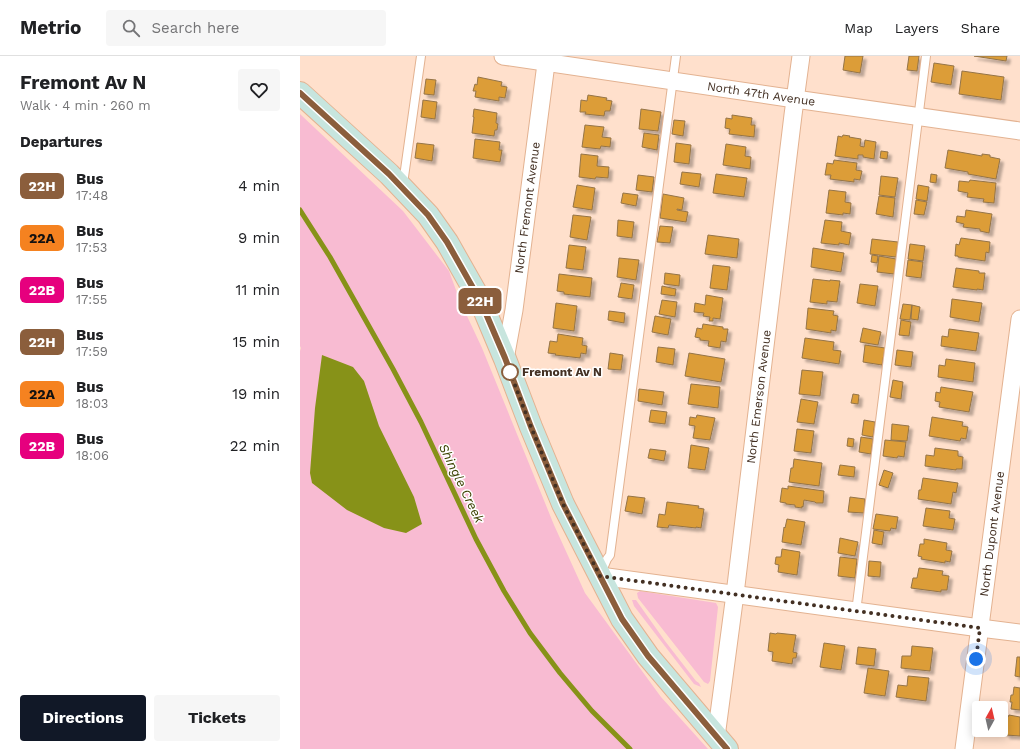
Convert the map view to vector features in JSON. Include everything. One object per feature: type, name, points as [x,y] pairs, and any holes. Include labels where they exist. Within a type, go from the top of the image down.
[{"type":"street","name":"North 47th Avenue","points":[[503,56],[547,59],[672,82],[1020,131]]},
{"type":"street","name":"North Emerson Avenue","points":[[721,743],[735,594],[801,56]]},
{"type":"street","name":"North Fremont Avenue","points":[[505,358],[514,310],[547,59]]},
{"type":"street","points":[[300,93],[403,188],[428,215],[447,242],[481,302],[563,504],[622,619],[648,656],[721,743]]},
{"type":"street","name":"North Dupont Avenue","points":[[964,749],[1020,319]]},
{"type":"street","points":[[600,576],[856,612],[1020,633]]},
{"type":"lane","points":[[403,188],[421,56]]},
{"type":"lane","points":[[600,576],[607,558],[610,555],[676,56]]},
{"type":"lane","points":[[856,612],[926,56]]},
{"type":"shaded area","points":[[300,114],[403,211],[449,271],[460,301],[482,348],[554,525],[585,593],[661,697],[708,749],[300,749]]},
{"type":"shaded area","points":[[322,355],[353,367],[364,381],[379,426],[414,497],[422,524],[406,533],[384,528],[347,510],[312,483],[310,473],[315,408]]},
{"type":"shaded area","points":[[640,591],[716,603],[718,607],[710,681],[708,684],[704,682],[638,598],[637,593]]},
{"type":"shaded area","points":[[632,600],[636,600],[665,641],[701,687],[694,684],[634,606]]},
{"type":"building","points":[[845,56],[863,56],[860,73],[843,70]]},
{"type":"building","points":[[909,56],[919,56],[917,71],[907,70]]},
{"type":"building","points":[[974,56],[1007,56],[1006,61]]},
{"type":"building","points":[[934,63],[954,66],[951,85],[931,82]]},
{"type":"building","points":[[962,71],[1004,77],[1001,100],[959,94]]},
{"type":"building","points":[[478,77],[502,82],[501,86],[507,87],[505,98],[499,97],[499,101],[475,97],[476,91],[473,91],[475,84],[477,85]]},
{"type":"building","points":[[426,79],[436,80],[434,95],[424,94]]},
{"type":"building","points":[[588,95],[607,98],[606,100],[612,101],[610,111],[605,111],[604,116],[580,112],[581,100],[587,101]]},
{"type":"building","points":[[423,100],[437,102],[435,119],[421,117]]},
{"type":"building","points":[[474,109],[497,113],[496,123],[498,124],[494,136],[472,133]]},
{"type":"building","points":[[641,109],[661,112],[658,131],[639,129]]},
{"type":"building","points":[[732,115],[752,118],[751,125],[755,125],[754,137],[729,134],[730,129],[725,128],[726,118],[732,119]]},
{"type":"building","points":[[674,120],[685,121],[683,136],[672,134]]},
{"type":"building","points":[[585,125],[604,127],[602,137],[611,138],[610,147],[601,146],[600,149],[582,147]]},
{"type":"building","points":[[644,133],[659,135],[657,150],[642,147]]},
{"type":"building","points":[[843,135],[861,139],[860,146],[864,147],[865,140],[876,142],[874,159],[863,157],[863,155],[858,155],[858,159],[835,156],[838,136],[842,137]]},
{"type":"building","points":[[475,139],[500,142],[499,150],[502,150],[500,162],[473,158]]},
{"type":"building","points":[[417,143],[434,145],[432,161],[415,158]]},
{"type":"building","points":[[676,143],[691,145],[689,164],[674,162]]},
{"type":"building","points":[[726,144],[746,147],[745,156],[751,157],[750,169],[723,165]]},
{"type":"building","points":[[948,150],[982,156],[982,154],[990,155],[990,157],[1000,159],[996,179],[945,168]]},
{"type":"building","points":[[881,151],[888,152],[887,159],[880,158]]},
{"type":"building","points":[[581,154],[598,156],[597,166],[609,167],[608,178],[596,177],[595,179],[579,177]]},
{"type":"building","points":[[834,160],[857,163],[856,170],[862,171],[860,180],[854,179],[854,182],[830,179],[831,175],[825,175],[827,163],[833,164]]},
{"type":"building","points":[[682,172],[701,174],[699,187],[680,184]]},
{"type":"building","points":[[716,174],[747,178],[744,197],[713,193]]},
{"type":"building","points":[[931,174],[937,175],[936,183],[930,182]]},
{"type":"building","points":[[638,175],[654,177],[652,192],[636,190]]},
{"type":"building","points":[[881,176],[898,178],[895,197],[879,195]]},
{"type":"building","points":[[970,180],[996,183],[994,203],[983,202],[984,199],[967,197],[968,193],[958,191],[959,181],[969,182]]},
{"type":"building","points":[[577,185],[595,188],[592,210],[573,207]]},
{"type":"building","points":[[918,185],[929,187],[927,201],[916,199]]},
{"type":"building","points":[[829,190],[846,192],[845,202],[851,203],[850,214],[843,213],[843,215],[826,213]]},
{"type":"building","points":[[623,193],[638,195],[636,206],[621,203]]},
{"type":"building","points":[[663,194],[684,198],[682,210],[677,210],[688,212],[686,222],[660,218]]},
{"type":"building","points":[[879,196],[895,198],[893,217],[876,214]]},
{"type":"building","points":[[916,200],[927,202],[924,215],[914,214]]},
{"type":"building","points":[[966,210],[992,214],[989,233],[980,231],[980,229],[963,227],[964,224],[956,222],[957,216],[965,217]]},
{"type":"building","points":[[573,215],[591,217],[587,240],[570,237]]},
{"type":"building","points":[[618,220],[634,222],[632,238],[617,236]]},
{"type":"building","points":[[825,220],[842,222],[841,231],[851,233],[849,245],[839,243],[839,245],[821,243]]},
{"type":"building","points":[[660,226],[673,227],[670,243],[657,242]]},
{"type":"building","points":[[708,235],[739,239],[737,258],[705,254]]},
{"type":"building","points":[[961,238],[990,242],[989,253],[986,252],[985,261],[955,256],[956,244],[959,245]]},
{"type":"building","points":[[872,239],[898,242],[896,257],[870,254]]},
{"type":"building","points":[[910,244],[925,246],[923,261],[908,259]]},
{"type":"building","points":[[569,245],[586,247],[583,270],[566,268]]},
{"type":"building","points":[[813,248],[844,253],[841,272],[811,267]]},
{"type":"building","points":[[872,255],[878,256],[877,263],[871,262]]},
{"type":"building","points":[[879,256],[896,259],[894,274],[877,272]]},
{"type":"building","points":[[619,258],[639,260],[636,280],[617,277]]},
{"type":"building","points":[[908,260],[923,262],[921,278],[906,276]]},
{"type":"building","points":[[713,265],[730,267],[727,290],[710,288]]},
{"type":"building","points":[[956,268],[985,273],[983,290],[953,287]]},
{"type":"building","points":[[665,273],[680,275],[679,286],[664,284]]},
{"type":"building","points":[[559,274],[592,278],[590,297],[564,294],[564,292],[557,291]]},
{"type":"building","points":[[813,279],[840,281],[837,302],[827,301],[827,304],[810,302]]},
{"type":"building","points":[[621,283],[634,285],[632,299],[618,297]]},
{"type":"building","points":[[860,284],[878,286],[875,306],[857,303]]},
{"type":"building","points":[[662,286],[676,289],[675,296],[661,294]]},
{"type":"building","points":[[706,295],[723,298],[720,319],[713,318],[713,321],[709,321],[710,317],[703,316],[704,313],[694,312],[695,303],[705,305]]},
{"type":"building","points":[[952,299],[982,303],[979,322],[950,317]]},
{"type":"building","points":[[662,300],[677,302],[675,317],[659,314]]},
{"type":"building","points":[[556,303],[577,306],[574,331],[553,328]]},
{"type":"building","points":[[903,304],[912,305],[910,320],[900,319]]},
{"type":"building","points":[[912,305],[920,307],[918,320],[911,319]]},
{"type":"building","points":[[808,308],[834,311],[833,315],[838,316],[836,331],[831,330],[831,333],[806,329]]},
{"type":"building","points":[[609,311],[625,313],[624,323],[608,320]]},
{"type":"building","points":[[655,316],[671,319],[668,335],[652,332]]},
{"type":"building","points":[[901,320],[911,322],[909,336],[899,335]]},
{"type":"building","points":[[703,324],[728,329],[726,342],[721,341],[720,348],[708,346],[709,341],[700,340],[700,338],[695,337],[697,328],[702,329]]},
{"type":"building","points":[[863,328],[881,332],[878,345],[860,342]]},
{"type":"building","points":[[949,329],[979,333],[976,351],[941,346],[942,336],[948,337]]},
{"type":"building","points":[[558,334],[583,338],[582,345],[587,346],[586,354],[581,353],[580,358],[548,353],[550,341],[557,342]]},
{"type":"building","points":[[805,338],[834,342],[833,350],[841,351],[839,364],[802,358]]},
{"type":"building","points":[[865,345],[885,348],[882,365],[863,362]]},
{"type":"building","points":[[658,347],[675,349],[673,365],[656,362]]},
{"type":"building","points":[[897,350],[913,352],[911,367],[895,365]]},
{"type":"building","points":[[610,353],[623,355],[621,370],[608,369]]},
{"type":"building","points":[[689,353],[725,359],[721,382],[685,376]]},
{"type":"building","points":[[946,359],[975,363],[973,382],[938,377],[939,365],[945,366]]},
{"type":"building","points":[[802,370],[823,372],[820,396],[799,394]]},
{"type":"building","points":[[893,380],[903,382],[901,399],[890,397]]},
{"type":"building","points":[[691,384],[720,387],[718,408],[688,404]]},
{"type":"building","points":[[941,387],[973,392],[969,412],[939,407],[940,402],[935,401],[936,392],[940,393]]},
{"type":"building","points":[[639,389],[664,392],[662,405],[638,401]]},
{"type":"building","points":[[853,394],[859,395],[858,404],[851,403]]},
{"type":"building","points":[[801,399],[818,402],[814,424],[797,422]]},
{"type":"building","points":[[651,410],[667,412],[665,424],[649,422]]},
{"type":"building","points":[[697,415],[715,418],[710,440],[693,438],[695,426],[689,425],[690,417],[696,418]]},
{"type":"building","points":[[932,417],[963,422],[962,426],[968,427],[966,439],[961,438],[960,441],[929,436]]},
{"type":"building","points":[[864,420],[875,422],[873,437],[862,435]]},
{"type":"building","points":[[892,424],[909,426],[907,441],[891,440]]},
{"type":"building","points":[[797,429],[814,431],[811,453],[794,451]]},
{"type":"building","points":[[861,437],[873,439],[871,454],[859,452]]},
{"type":"building","points":[[848,438],[854,439],[853,447],[847,446]]},
{"type":"building","points":[[885,440],[906,442],[904,457],[898,456],[897,458],[883,456]]},
{"type":"building","points":[[691,445],[709,448],[705,470],[688,468]]},
{"type":"building","points":[[935,448],[958,451],[958,456],[963,457],[962,469],[956,470],[925,466],[926,455],[934,456]]},
{"type":"building","points":[[650,449],[666,451],[664,461],[648,458]]},
{"type":"building","points":[[794,459],[822,463],[819,486],[789,482]]},
{"type":"building","points":[[840,465],[855,467],[854,477],[838,475]]},
{"type":"building","points":[[884,470],[893,473],[888,488],[879,485]]},
{"type":"building","points":[[923,478],[958,483],[956,493],[953,492],[951,504],[918,499]]},
{"type":"building","points":[[788,486],[824,491],[823,503],[804,500],[802,508],[780,502],[782,488],[788,489]]},
{"type":"building","points":[[628,496],[645,498],[642,514],[625,511]]},
{"type":"building","points":[[850,497],[865,499],[864,513],[848,512]]},
{"type":"building","points":[[667,502],[699,506],[698,508],[704,509],[701,528],[669,525],[668,528],[657,527],[659,514],[665,515]]},
{"type":"building","points":[[926,508],[950,511],[949,518],[955,519],[953,530],[923,526]]},
{"type":"building","points":[[876,514],[898,517],[896,529],[891,528],[890,531],[873,529]]},
{"type":"building","points":[[787,519],[805,522],[801,545],[782,542],[784,527],[785,528]]},
{"type":"building","points":[[874,530],[884,532],[882,545],[872,543]]},
{"type":"building","points":[[840,538],[858,542],[855,556],[838,553]]},
{"type":"building","points":[[924,539],[947,543],[946,550],[952,551],[950,562],[945,561],[945,563],[921,559],[922,557],[918,556],[920,544],[924,544]]},
{"type":"building","points":[[782,549],[800,552],[797,575],[778,572],[779,565],[775,564],[776,557],[781,557]]},
{"type":"building","points":[[840,557],[857,559],[855,578],[838,576]]},
{"type":"building","points":[[869,561],[881,562],[880,577],[868,576]]},
{"type":"building","points":[[919,568],[943,571],[942,575],[949,576],[947,590],[941,590],[941,592],[911,588],[913,578],[917,578]]},
{"type":"building","points":[[770,633],[796,635],[793,652],[797,653],[796,658],[793,658],[792,664],[772,661],[773,652],[768,651]]},
{"type":"building","points":[[824,643],[845,646],[841,670],[820,667]]},
{"type":"building","points":[[912,646],[933,648],[930,671],[901,668],[902,656],[911,656]]},
{"type":"building","points":[[858,647],[876,649],[874,666],[856,664]]},
{"type":"building","points":[[1017,657],[1020,657],[1020,677],[1015,676]]},
{"type":"building","points":[[868,668],[889,671],[885,696],[864,693]]},
{"type":"building","points":[[908,676],[929,678],[926,701],[896,697],[898,685],[907,686]]},
{"type":"building","points":[[1014,687],[1020,688],[1020,710],[1011,709],[1012,702],[1010,702]]},
{"type":"building","points":[[1009,715],[1020,717],[1020,736],[1008,735]]},
{"type":"waterway","name":"Shingle Creek","points":[[300,210],[330,257],[393,369],[421,422],[476,539],[504,591],[530,633],[560,673],[592,711],[630,749]]},
{"type":"bus line","name":"22H","points":[[300,93],[403,188],[428,215],[447,242],[481,302],[563,504],[622,619],[648,656],[727,749]]},
{"type":"place","name":"Fremont Av N","points":[[510,372]]},
{"type":"route","points":[[510,372],[563,504],[600,576],[980,628],[976,659]]}]
